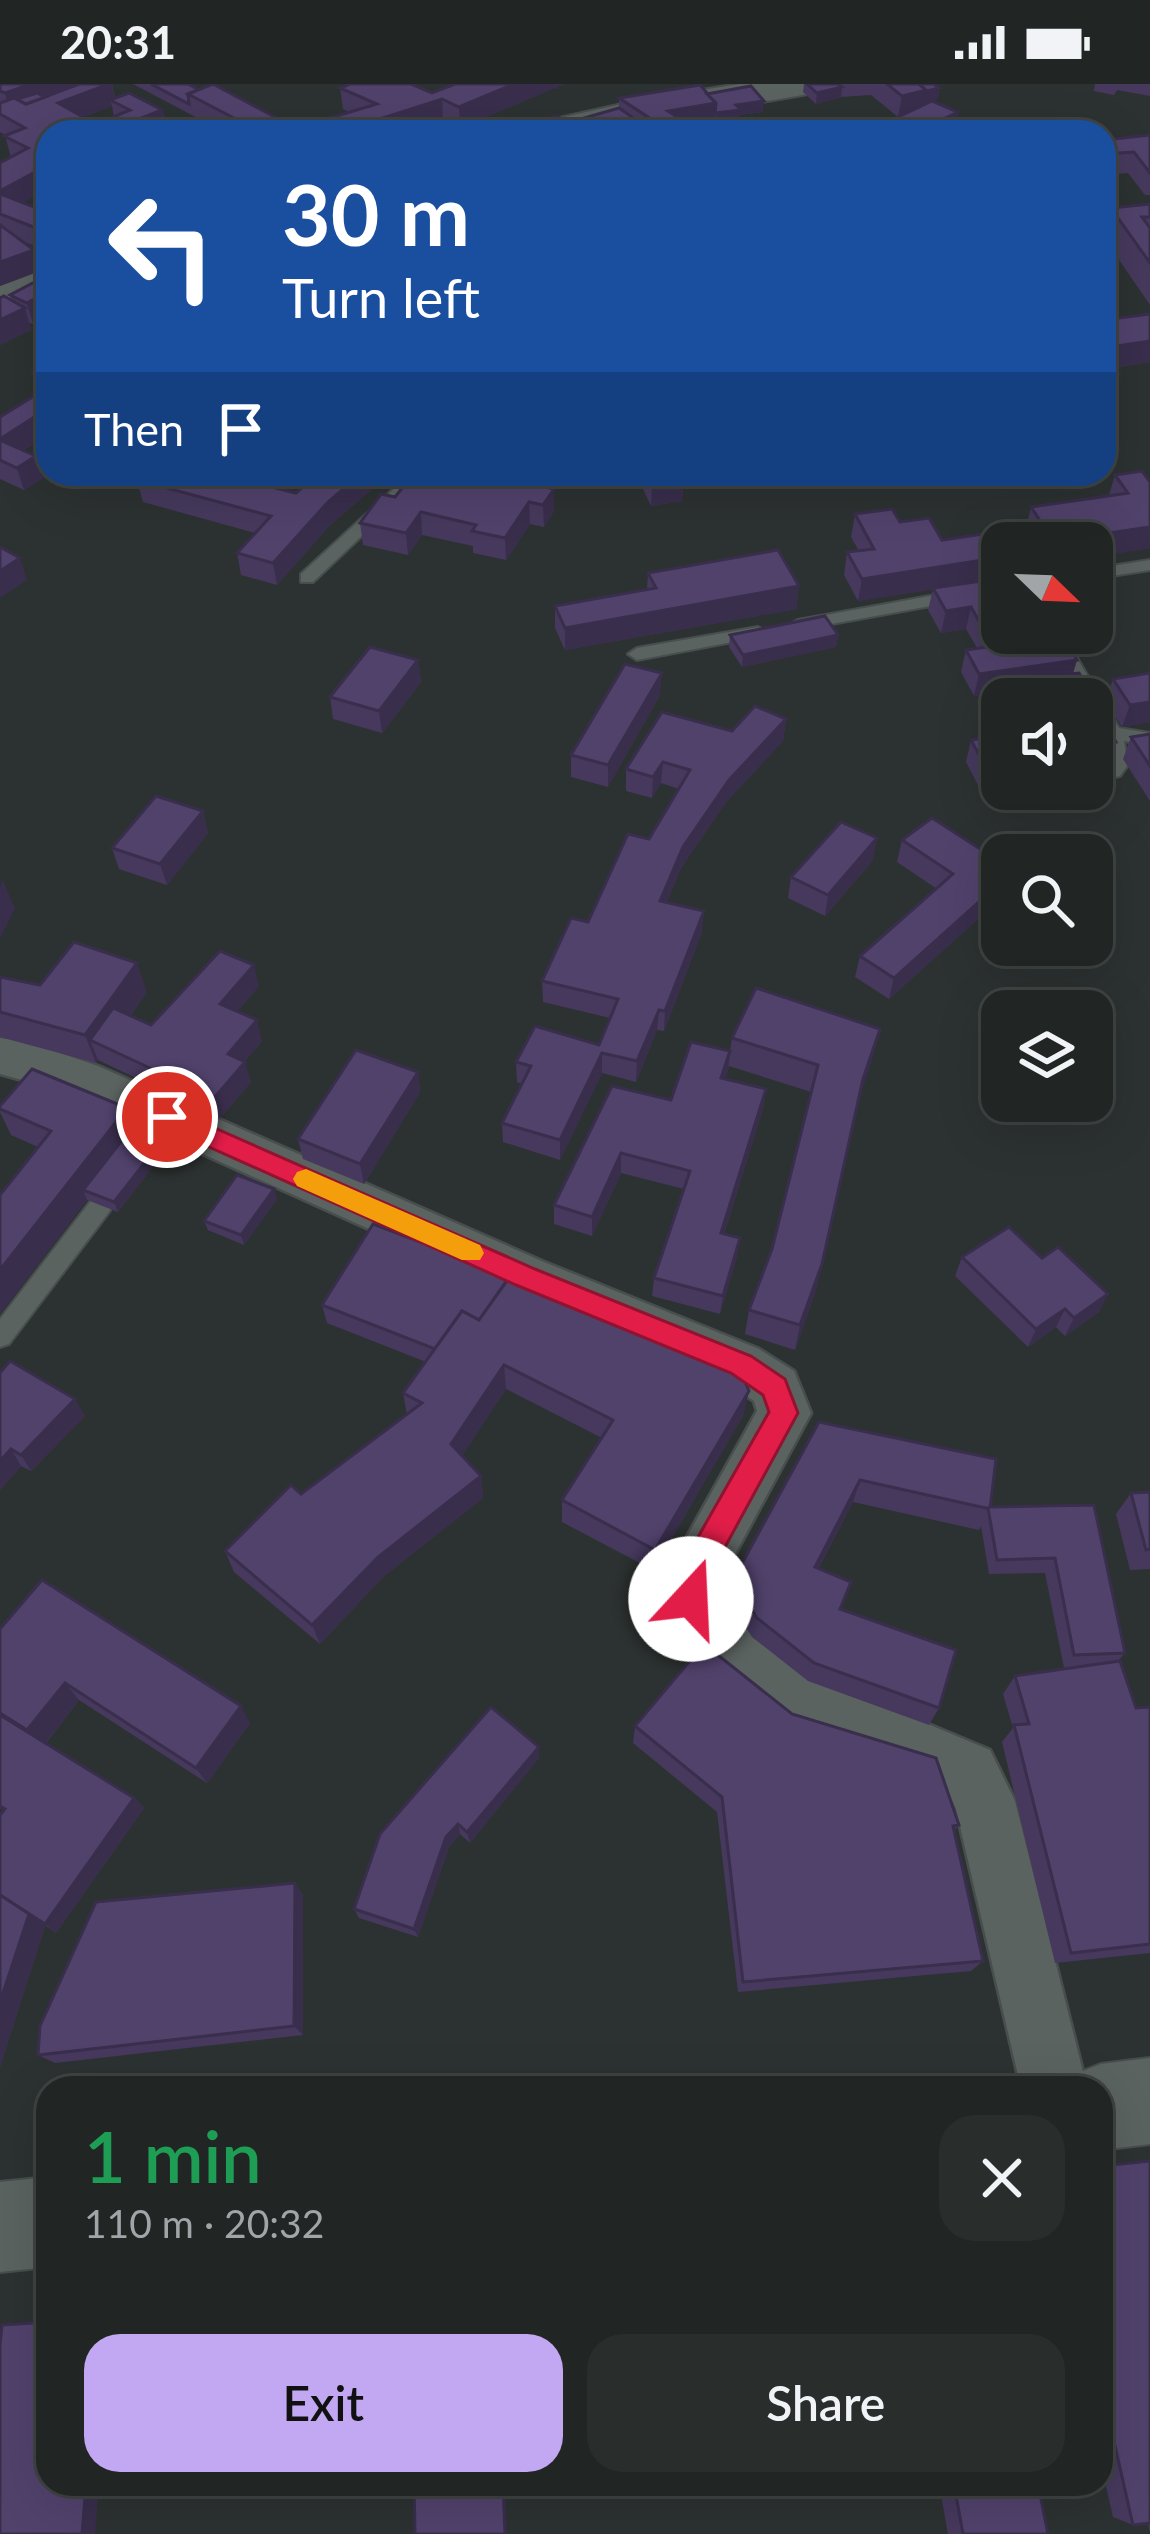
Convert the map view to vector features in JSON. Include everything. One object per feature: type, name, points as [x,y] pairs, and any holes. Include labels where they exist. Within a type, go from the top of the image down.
[{"type":"street","points":[[597,120],[808,84]]},
{"type":"street","points":[[0,298],[36,282]]},
{"type":"street","points":[[0,1056],[82,1078],[158,1129],[741,1365],[775,1387],[784,1413],[692,1577],[691,1599],[706,1624],[781,1692],[864,1722],[969,1771],[985,1801],[1051,2076]]},
{"type":"street","points":[[1113,2106],[1150,2101]]},
{"type":"street","points":[[0,2228],[36,2224]]},
{"type":"lane","points":[[307,578],[406,486]]},
{"type":"lane","points":[[1113,571],[1150,565]]},
{"type":"lane","points":[[637,654],[981,592]]},
{"type":"lane","points":[[1113,772],[1119,765],[1113,733],[1150,739]]},
{"type":"lane","points":[[0,1337],[101,1205]]},
{"type":"building","points":[[0,84],[31,84],[5,93]]},
{"type":"building","points":[[79,84],[109,84],[58,103],[89,120],[36,120],[36,172],[0,191],[0,163],[28,148],[4,136],[25,128],[0,114],[0,103],[14,98],[26,104]]},
{"type":"building","points":[[151,84],[188,84],[199,90],[188,94],[189,104]]},
{"type":"building","points":[[213,84],[280,120],[238,120],[188,94]]},
{"type":"building","points":[[411,84],[432,93],[455,84],[514,84],[459,107],[442,99],[376,120],[323,120],[377,104],[340,88]]},
{"type":"building","points":[[807,84],[838,84],[842,87],[817,93]]},
{"type":"building","points":[[887,84],[919,84],[927,90],[902,96]]},
{"type":"building","points":[[700,85],[716,103],[668,111],[682,120],[653,120],[619,98]]},
{"type":"building","points":[[751,86],[764,101],[715,113],[716,103],[707,94]]},
{"type":"building","points":[[37,93],[45,97],[26,104],[17,99]]},
{"type":"building","points":[[129,93],[162,110],[137,120],[106,120],[130,110],[110,100]]},
{"type":"building","points":[[932,101],[958,112],[941,120],[892,120]]},
{"type":"building","points":[[619,108],[636,120],[577,120]]},
{"type":"building","points":[[1150,135],[1150,173],[1134,152],[1116,153],[1116,139]]},
{"type":"building","points":[[0,194],[36,208],[36,228],[0,214]]},
{"type":"building","points":[[1150,204],[1150,217],[1142,217],[1150,228],[1150,263],[1116,215],[1116,207]]},
{"type":"building","points":[[0,225],[34,250],[0,262]]},
{"type":"building","points":[[36,281],[36,298],[27,303],[10,295]]},
{"type":"building","points":[[0,298],[25,308],[0,320]]},
{"type":"building","points":[[1150,314],[1150,341],[1116,346],[1116,318]]},
{"type":"building","points":[[36,395],[36,416],[0,439],[0,417]]},
{"type":"building","points":[[0,440],[36,456],[17,468],[0,460]]},
{"type":"building","points":[[1142,471],[1150,482],[1150,527],[1113,532],[1113,522],[1041,522],[1031,507],[1128,493],[1116,476]]},
{"type":"building","points":[[159,486],[267,486],[296,493],[303,486],[347,486],[273,563],[237,553],[271,516]]},
{"type":"building","points":[[404,486],[554,489],[543,505],[529,502],[505,538],[472,531],[476,525],[421,512],[406,533],[360,523],[381,494],[395,497]]},
{"type":"building","points":[[892,509],[900,522],[929,518],[942,540],[981,534],[981,560],[862,579],[847,552],[874,549],[855,514]]},
{"type":"building","points":[[0,547],[20,558],[0,571]]},
{"type":"building","points":[[778,550],[799,586],[565,628],[555,606],[656,588],[648,573]]},
{"type":"building","points":[[981,581],[981,625],[971,607],[946,611],[933,588]]},
{"type":"building","points":[[825,616],[838,635],[743,655],[730,635]]},
{"type":"building","points":[[370,647],[418,660],[379,711],[330,697]]},
{"type":"building","points":[[966,650],[1073,654],[1077,660],[979,674]]},
{"type":"building","points":[[625,664],[662,673],[608,765],[571,755]]},
{"type":"building","points":[[1079,673],[1082,678],[1038,678]]},
{"type":"building","points":[[1150,673],[1150,702],[1130,705],[1113,679]]},
{"type":"building","points":[[755,706],[786,719],[729,780],[683,847],[660,901],[704,911],[665,1011],[659,1010],[637,1061],[602,1053],[560,1140],[502,1123],[531,1066],[516,1062],[535,1026],[599,1045],[618,999],[542,981],[571,918],[588,922],[628,834],[649,839],[690,770],[663,762],[653,777],[626,769],[662,712],[732,731]]},
{"type":"building","points":[[1150,734],[1150,766],[1131,737]]},
{"type":"building","points":[[981,738],[981,758],[971,740]]},
{"type":"building","points":[[156,796],[203,811],[160,864],[112,848]]},
{"type":"building","points":[[932,818],[981,850],[981,900],[894,978],[860,956],[953,874],[902,840]]},
{"type":"building","points":[[841,822],[877,838],[828,895],[791,877]]},
{"type":"building","points":[[74,942],[137,963],[85,1035],[0,1012],[0,977],[40,985]]},
{"type":"building","points":[[220,951],[254,965],[220,1004],[257,1020],[228,1054],[245,1062],[214,1098],[90,1040],[113,1008],[151,1025]]},
{"type":"building","points":[[756,988],[880,1029],[863,1079],[822,1264],[800,1325],[749,1310],[772,1249],[818,1065],[732,1038]]},
{"type":"building","points":[[691,1042],[730,1051],[721,1078],[766,1089],[721,1233],[740,1238],[723,1296],[654,1278],[690,1171],[621,1153],[592,1217],[554,1205],[612,1086],[671,1100]]},
{"type":"building","points":[[356,1050],[418,1072],[360,1164],[298,1139]]},
{"type":"building","points":[[32,1069],[127,1108],[0,1270],[0,1195],[51,1131],[0,1109]]},
{"type":"building","points":[[134,1125],[164,1138],[114,1202],[83,1190]]},
{"type":"building","points":[[237,1175],[274,1189],[241,1235],[204,1221]]},
{"type":"building","points":[[373,1224],[510,1276],[479,1320],[462,1311],[435,1349],[322,1305]]},
{"type":"building","points":[[1009,1227],[1042,1258],[1058,1247],[1108,1294],[1074,1318],[1065,1309],[1036,1329],[962,1257]]},
{"type":"building","points":[[514,1271],[663,1341],[669,1332],[738,1366],[749,1391],[655,1550],[562,1500],[613,1420],[504,1365],[451,1444],[481,1476],[378,1557],[312,1625],[225,1551],[291,1485],[301,1494],[422,1403],[403,1393],[462,1311],[479,1320]]},
{"type":"building","points":[[10,1361],[75,1399],[21,1455],[11,1449],[0,1461],[0,1373]]},
{"type":"building","points":[[819,1422],[996,1459],[990,1509],[860,1480],[815,1567],[851,1582],[840,1609],[956,1650],[939,1708],[814,1663],[757,1618],[733,1580]]},
{"type":"building","points":[[1150,1492],[1150,1549],[1146,1550],[1131,1493]]},
{"type":"building","points":[[1094,1505],[1125,1653],[1074,1655],[1055,1558],[997,1560],[988,1508]]},
{"type":"building","points":[[42,1580],[241,1706],[196,1768],[65,1683],[27,1730],[0,1713],[0,1629]]},
{"type":"building","points":[[704,1644],[792,1714],[936,1758],[959,1825],[953,1826],[983,1961],[743,1982],[722,1797],[635,1726]]},
{"type":"building","points":[[1120,1661],[1136,1708],[1150,1707],[1150,1944],[1071,1953],[1014,1725],[1029,1724],[1015,1676]]},
{"type":"building","points":[[491,1707],[539,1747],[467,1832],[458,1824],[446,1837],[414,1929],[354,1909],[380,1834]]},
{"type":"building","points":[[0,1715],[134,1798],[45,1924],[0,1895],[0,1815],[5,1809],[0,1806]]},
{"type":"building","points":[[295,1883],[294,2026],[38,2055],[40,2026],[96,1902]]},
{"type":"building","points":[[0,1895],[29,1914],[0,2002]]},
{"type":"building","points":[[1150,2161],[1150,2523],[1133,2525],[1113,2437],[1113,2165]]},
{"type":"building","points":[[36,2323],[36,2496],[85,2496],[82,2534],[0,2534],[2,2325]]},
{"type":"building","points":[[414,2496],[503,2496],[505,2534],[415,2534]]},
{"type":"building","points":[[956,2496],[1040,2496],[1048,2534],[963,2534]]},
{"type":"slow traffic","points":[[306,1179],[471,1253]]},
{"type":"route","points":[[167,1117],[526,1277],[741,1365],[775,1387],[784,1413],[692,1577],[691,1599]]}]
